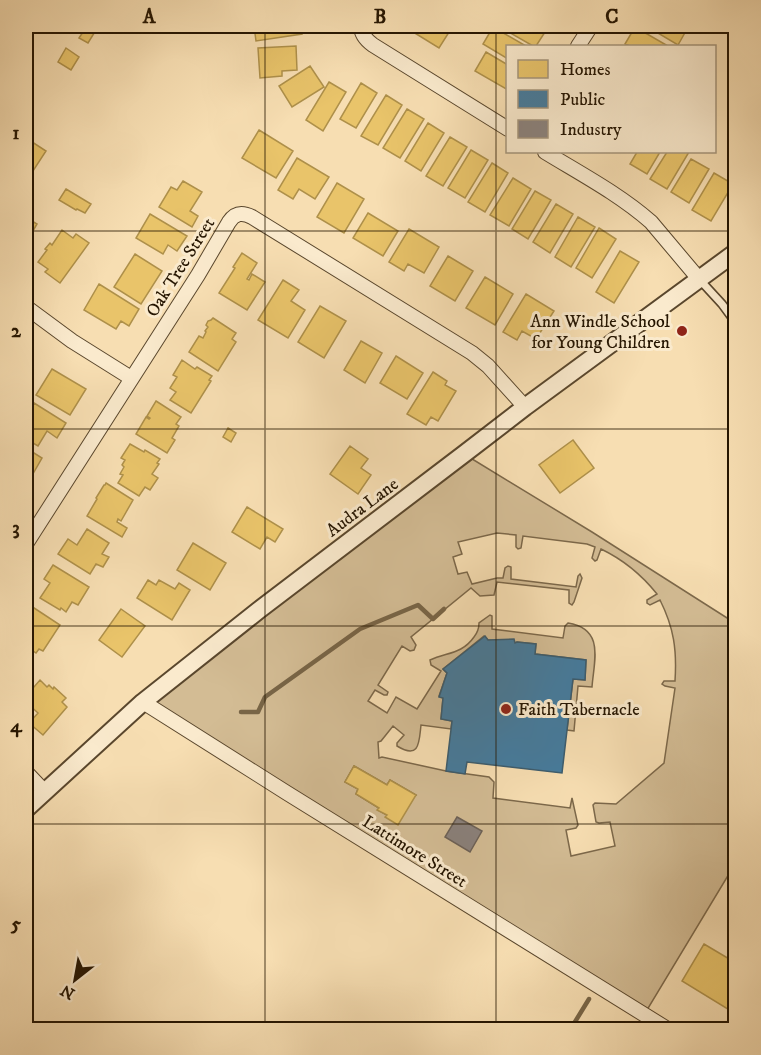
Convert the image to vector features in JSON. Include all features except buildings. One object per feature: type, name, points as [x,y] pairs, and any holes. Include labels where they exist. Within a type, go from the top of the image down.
[{"type":"street","points":[[361,26],[364,37],[373,45],[506,128]]},
{"type":"street","points":[[579,45],[591,26]]},
{"type":"street","points":[[547,153],[616,195],[643,215],[699,279]]},
{"type":"street","name":"Oak Tree Street","points":[[26,544],[198,275],[229,222],[233,216],[240,213],[257,220],[472,353],[488,366],[525,407]]},
{"type":"street","name":"Audra Lane","points":[[26,809],[143,702],[258,610],[525,407],[735,252]]},
{"type":"street","points":[[26,307],[72,341],[131,378]]},
{"type":"street","name":"Lattimore Street","points":[[143,702],[669,1029]]},
{"type":"street","points":[[26,772],[44,791]]},
{"type":"lane","points":[[699,279],[722,304],[735,323]]},
{"type":"shaded area","points":[[464,454],[735,623],[735,864],[644,1015],[143,702]],"holes":[[[497,533],[516,535],[518,549],[521,548],[523,536],[587,544],[595,547],[592,558],[595,561],[601,549],[625,563],[645,580],[657,594],[647,600],[647,603],[650,605],[660,600],[669,620],[675,649],[675,681],[664,681],[662,684],[675,688],[664,763],[616,804],[595,803],[593,805],[596,822],[610,822],[615,846],[571,856],[566,830],[576,828],[578,825],[572,798],[570,808],[493,798],[494,782],[489,777],[379,758],[378,742],[393,726],[404,735],[397,746],[410,751],[414,750],[419,743],[421,725],[451,729],[452,721],[441,719],[443,698],[439,696],[447,673],[443,669],[484,636],[488,640],[536,644],[535,654],[586,660],[585,680],[573,679],[567,730],[574,731],[578,686],[592,687],[595,647],[588,632],[580,626],[568,623],[565,626],[563,638],[492,629],[492,616],[490,615],[479,623],[476,633],[465,647],[430,660],[431,665],[441,671],[417,709],[396,697],[387,713],[368,701],[375,690],[387,695],[388,692],[378,685],[402,646],[410,651],[414,650],[416,645],[411,637],[471,588],[480,596],[494,595],[497,582],[569,590],[569,603],[572,605],[582,578],[580,574],[576,587],[511,579],[511,567],[508,566],[505,568],[503,578],[472,584],[467,572],[458,574],[453,557],[462,554],[458,542]],[[354,766],[387,785],[390,780],[416,795],[386,817],[387,815],[378,810],[379,808],[356,794],[358,789],[345,782]]]},
{"type":"waterway","points":[[241,712],[258,712],[265,697],[360,629],[418,605],[433,619],[444,609]]},
{"type":"waterway","points":[[570,1030],[589,999]]},
{"type":"place","name":"Ann Windle School for Young Children","points":[[682,331]]},
{"type":"place","name":"Faith Tabernacle","points":[[506,709]]}]
